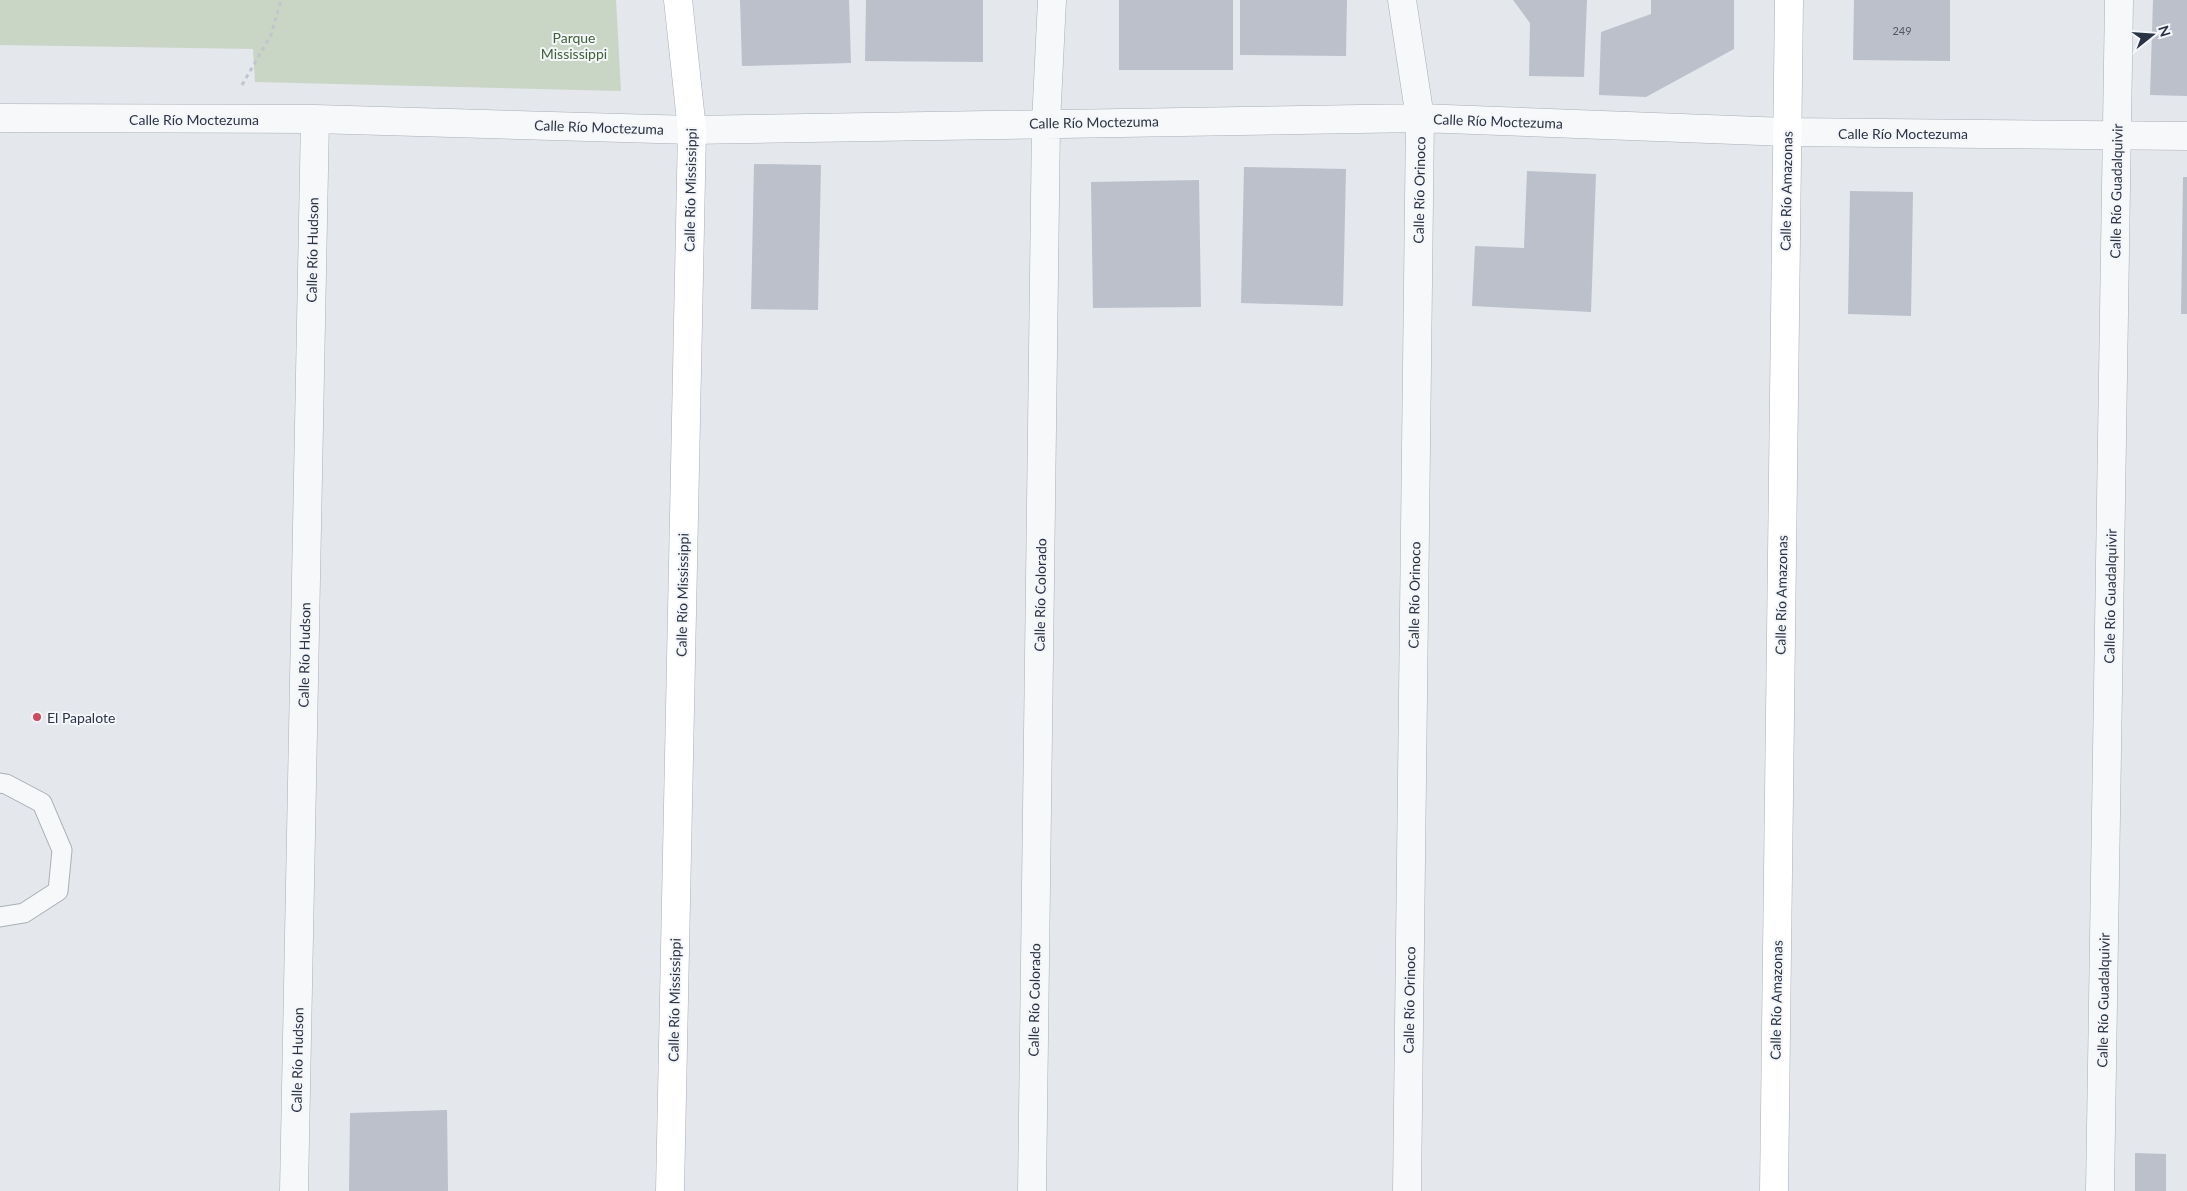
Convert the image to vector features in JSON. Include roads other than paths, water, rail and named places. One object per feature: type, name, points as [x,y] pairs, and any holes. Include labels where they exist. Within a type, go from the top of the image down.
[{"type":"street","name":"Calle Río Mississippi","points":[[670,1191],[692,130],[678,0]]},
{"type":"street","name":"Calle Río Colorado","points":[[1032,1191],[1046,123],[1052,0]]},
{"type":"street","name":"Calle Río Orinoco","points":[[1402,0],[1420,118],[1407,1191]]},
{"type":"street","name":"Calle Río Amazonas","points":[[1774,1191],[1789,0]]},
{"type":"street","name":"Calle Río Guadalquivir","points":[[2100,1191],[2119,0]]},
{"type":"street","name":"Calle Río Moctezuma","points":[[0,118],[314,119],[692,130],[1420,118],[1786,132],[2187,136]]},
{"type":"street","name":"Calle Río Hudson","points":[[294,1191],[314,119]]},
{"type":"lane","points":[[0,783],[6,784],[42,803],[62,850],[58,891],[24,913],[0,917]]},
{"type":"place","name":"El Papalote","points":[[37,717]]},
{"type":"park label","name":"Parque Mississippi","points":[[574,46]]}]
